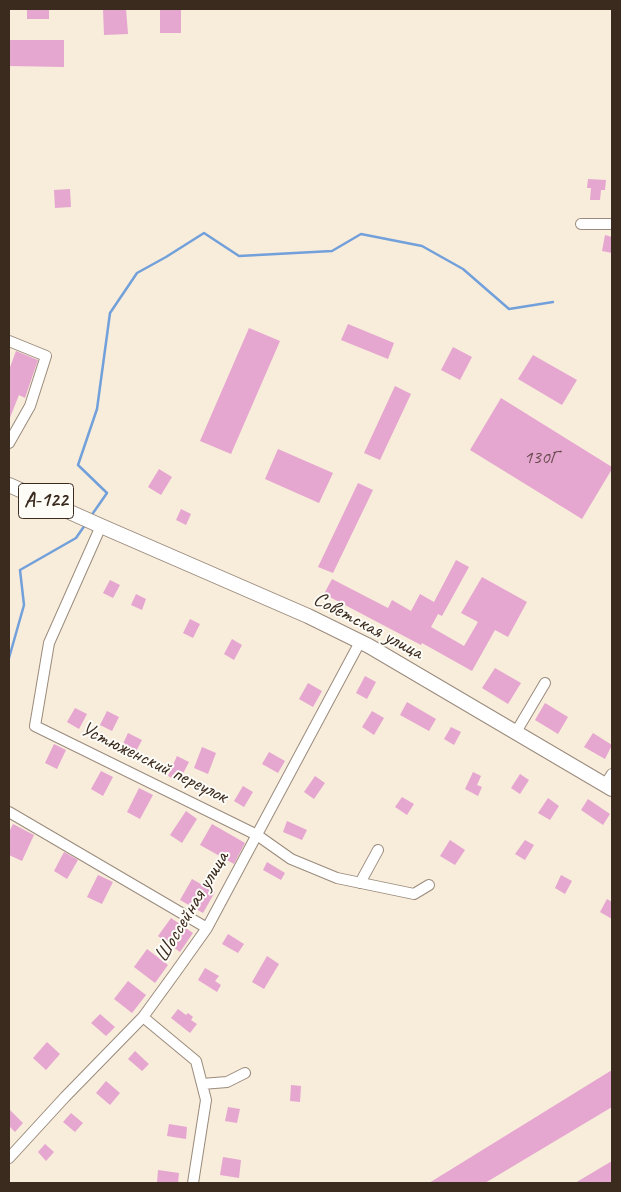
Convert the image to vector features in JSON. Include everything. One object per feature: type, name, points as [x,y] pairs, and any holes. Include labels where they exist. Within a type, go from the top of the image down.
[{"type":"main road","name":"Советская улица","points":[[9,485],[308,616],[360,642],[516,732],[610,783]]},
{"type":"street","points":[[581,224],[612,224]]},
{"type":"street","points":[[9,341],[46,356],[30,406],[9,443]]},
{"type":"street","name":"Устюженский переулок","points":[[92,523],[48,643],[35,726],[257,834],[291,859],[337,878],[414,894],[429,885]]},
{"type":"street","name":"Шоссейная улица","points":[[9,1158],[65,1096],[143,1017],[207,928],[360,642]]},
{"type":"street","points":[[516,732],[545,683]]},
{"type":"street","points":[[9,812],[207,928]]},
{"type":"street","points":[[360,883],[378,850]]},
{"type":"street","points":[[143,1017],[196,1061],[206,1100],[193,1183]]},
{"type":"street","points":[[202,1084],[227,1082],[245,1073]]},
{"type":"building","points":[[27,9],[49,9],[49,19],[27,19]]},
{"type":"building","points":[[103,9],[126,9],[128,34],[104,35]]},
{"type":"building","points":[[160,9],[181,9],[181,33],[160,33]]},
{"type":"building","points":[[9,40],[64,40],[64,67],[9,66]]},
{"type":"building","points":[[588,179],[606,180],[605,190],[601,190],[600,200],[590,200],[591,188],[587,188]]},
{"type":"building","points":[[70,189],[71,207],[55,208],[54,190]]},
{"type":"building","points":[[605,235],[612,237],[612,253],[602,251]]},
{"type":"building","points":[[348,324],[394,343],[388,359],[341,340]]},
{"type":"building","points":[[249,328],[280,341],[231,454],[200,441]]},
{"type":"building","points":[[453,347],[472,357],[460,380],[441,370]]},
{"type":"building","points":[[16,351],[38,360],[25,398],[19,395],[9,420],[9,370]]},
{"type":"building","points":[[533,355],[577,380],[562,405],[518,379]]},
{"type":"building","points":[[395,386],[411,394],[380,460],[364,453]]},
{"type":"building","points":[[501,398],[612,467],[582,519],[470,450]]},
{"type":"building","points":[[278,449],[333,473],[319,503],[265,479]]},
{"type":"building","points":[[159,469],[172,477],[161,495],[148,487]]},
{"type":"building","points":[[358,483],[373,490],[333,573],[318,567]]},
{"type":"building","points":[[181,509],[191,514],[186,525],[176,520]]},
{"type":"building","points":[[456,560],[469,567],[442,616],[438,614],[431,627],[464,646],[478,622],[461,613],[482,577],[527,602],[508,637],[495,630],[472,671],[422,643],[421,645],[324,594],[332,579],[388,608],[392,600],[411,611],[420,594],[434,602]]},
{"type":"building","points":[[110,580],[120,585],[113,598],[103,593]]},
{"type":"building","points":[[136,594],[146,599],[142,610],[131,605]]},
{"type":"building","points":[[190,619],[200,624],[193,638],[183,633]]},
{"type":"building","points":[[232,639],[242,645],[234,660],[224,654]]},
{"type":"building","points":[[495,668],[521,683],[508,704],[482,688]]},
{"type":"building","points":[[365,676],[376,682],[367,699],[356,693]]},
{"type":"building","points":[[308,683],[322,691],[313,707],[299,699]]},
{"type":"building","points":[[407,702],[436,719],[429,731],[400,715]]},
{"type":"building","points":[[545,703],[568,717],[558,734],[535,720]]},
{"type":"building","points":[[75,708],[87,714],[79,729],[67,722]]},
{"type":"building","points":[[107,711],[119,717],[112,731],[100,725]]},
{"type":"building","points":[[372,711],[384,718],[374,735],[362,727]]},
{"type":"building","points":[[451,727],[461,732],[454,745],[444,739]]},
{"type":"building","points":[[128,733],[142,740],[132,759],[119,752]]},
{"type":"building","points":[[593,733],[612,745],[605,759],[584,747]]},
{"type":"building","points":[[54,744],[66,750],[57,769],[45,763]]},
{"type":"building","points":[[202,747],[216,753],[208,774],[194,768]]},
{"type":"building","points":[[269,752],[285,761],[278,773],[262,764]]},
{"type":"building","points":[[177,756],[189,762],[179,781],[168,776]]},
{"type":"building","points":[[101,771],[113,777],[103,796],[91,789]]},
{"type":"building","points":[[473,772],[481,776],[477,785],[482,787],[478,796],[465,789]]},
{"type":"building","points":[[520,774],[529,780],[520,794],[511,788]]},
{"type":"building","points":[[315,776],[325,783],[314,799],[304,792]]},
{"type":"building","points":[[243,786],[253,792],[244,807],[234,801]]},
{"type":"building","points":[[139,788],[153,795],[140,819],[127,812]]},
{"type":"building","points":[[402,797],[414,804],[407,815],[395,807]]},
{"type":"building","points":[[548,798],[559,806],[550,820],[538,813]]},
{"type":"building","points":[[588,799],[610,814],[603,825],[581,810]]},
{"type":"building","points":[[186,811],[197,819],[182,843],[170,835]]},
{"type":"building","points":[[287,821],[307,830],[302,840],[283,832]]},
{"type":"building","points":[[13,824],[34,835],[22,861],[9,855],[9,832]]},
{"type":"building","points":[[212,824],[245,843],[234,864],[200,845]]},
{"type":"building","points":[[450,840],[465,850],[455,865],[440,856]]},
{"type":"building","points":[[525,840],[534,845],[525,860],[515,854]]},
{"type":"building","points":[[64,852],[78,860],[67,879],[54,871]]},
{"type":"building","points":[[267,862],[285,873],[281,880],[263,870]]},
{"type":"building","points":[[98,875],[113,882],[102,904],[87,897]]},
{"type":"building","points":[[561,875],[572,881],[565,894],[555,888]]},
{"type":"building","points":[[192,879],[215,892],[203,913],[180,900]]},
{"type":"building","points":[[607,899],[612,902],[612,919],[600,912]]},
{"type":"building","points":[[171,918],[193,933],[180,952],[158,936]]},
{"type":"building","points":[[228,934],[244,944],[238,953],[222,944]]},
{"type":"building","points":[[147,949],[168,965],[155,983],[134,967]]},
{"type":"building","points":[[267,956],[279,964],[264,989],[252,982]]},
{"type":"building","points":[[205,968],[219,976],[215,981],[221,985],[217,992],[198,980]]},
{"type":"building","points":[[128,981],[146,995],[132,1013],[114,999]]},
{"type":"building","points":[[178,1009],[186,1015],[188,1013],[193,1017],[191,1020],[197,1024],[190,1033],[171,1018]]},
{"type":"building","points":[[100,1014],[115,1027],[106,1036],[91,1023]]},
{"type":"building","points":[[47,1042],[60,1054],[46,1070],[33,1058]]},
{"type":"building","points":[[135,1051],[149,1064],[142,1071],[128,1059]]},
{"type":"building","points":[[612,1070],[612,1107],[485,1183],[429,1183]]},
{"type":"building","points":[[106,1081],[120,1093],[110,1105],[96,1093]]},
{"type":"building","points":[[291,1085],[301,1086],[300,1102],[290,1101]]},
{"type":"building","points":[[228,1107],[240,1109],[237,1123],[225,1121]]},
{"type":"building","points":[[9,1109],[23,1123],[15,1132],[9,1126]]},
{"type":"building","points":[[71,1113],[83,1123],[75,1132],[63,1122]]},
{"type":"building","points":[[169,1124],[187,1127],[186,1139],[167,1136]]},
{"type":"building","points":[[45,1144],[54,1152],[46,1161],[38,1152]]},
{"type":"building","points":[[223,1157],[241,1160],[239,1178],[220,1175]]},
{"type":"building","points":[[612,1161],[612,1183],[575,1183]]},
{"type":"building","points":[[158,1170],[179,1173],[178,1183],[157,1183]]},
{"type":"waterway","points":[[91,516],[107,493],[78,465],[97,409],[110,313],[137,273],[204,233],[239,256],[332,251],[361,234],[422,246],[463,269],[509,309],[553,302]]},
{"type":"waterway","points":[[9,658],[24,605],[20,570],[76,538],[85,525]]}]
